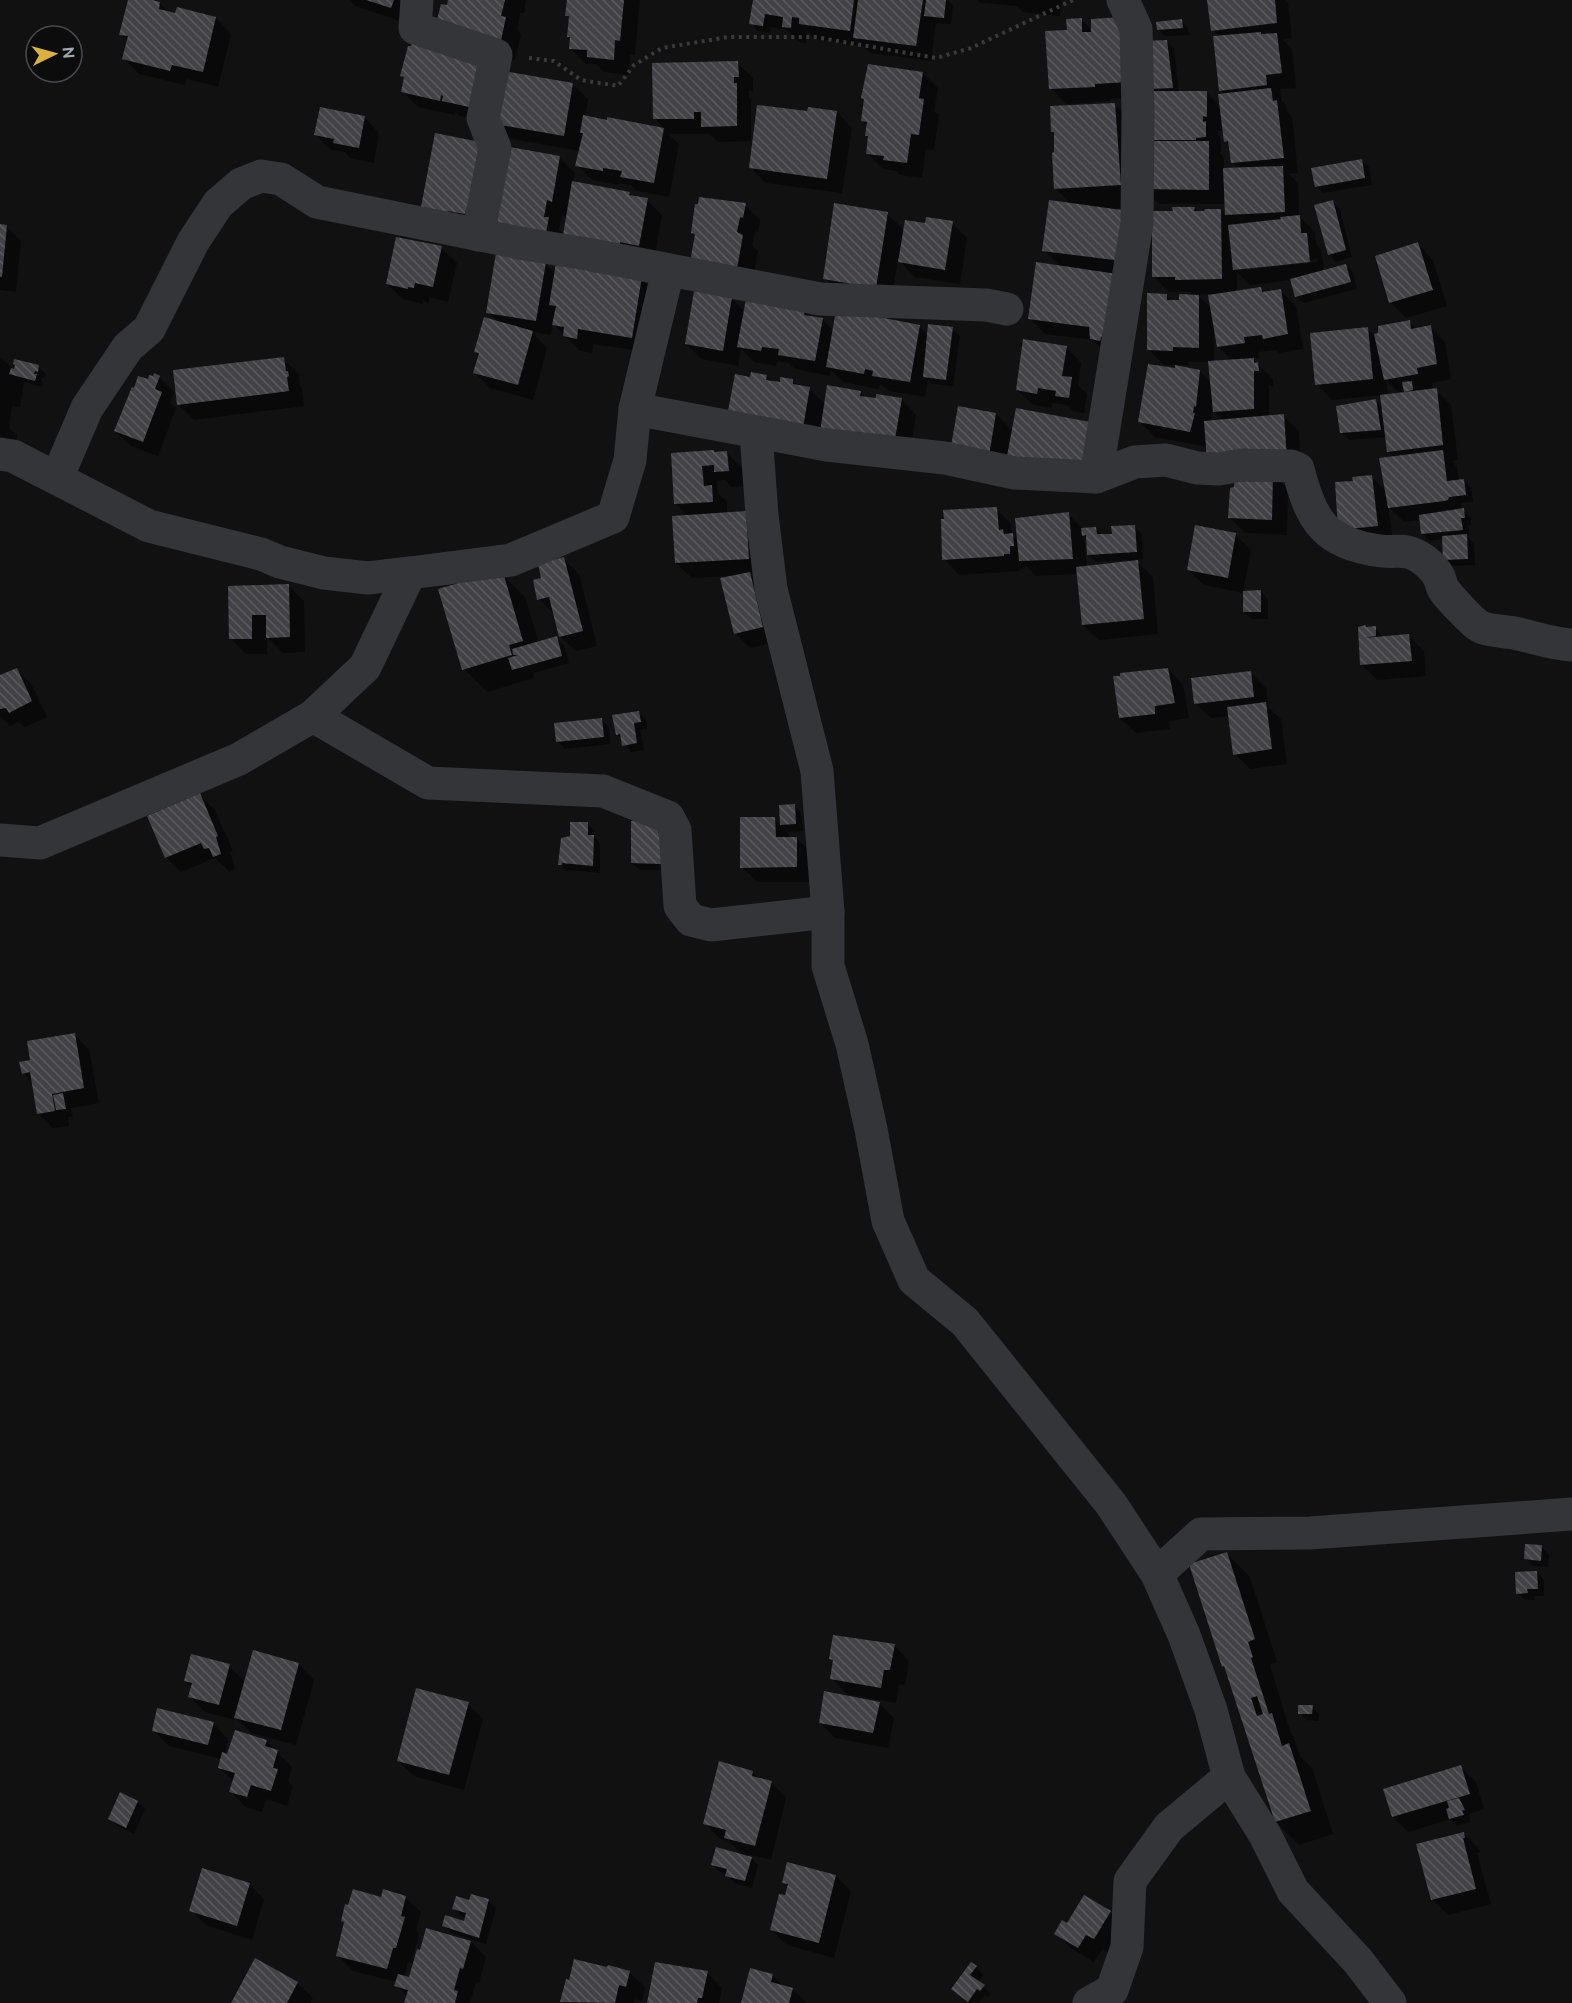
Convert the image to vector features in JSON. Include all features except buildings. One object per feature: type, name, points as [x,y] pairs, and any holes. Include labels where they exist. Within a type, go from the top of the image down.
[{"type":"street","points":[[417,0],[415,28],[495,55],[483,118],[495,148],[478,235]]},
{"type":"street","points":[[1096,477],[1137,223],[1136,29],[1123,0]]},
{"type":"street","points":[[57,478],[87,408],[128,347],[148,329],[193,242],[218,204],[241,184],[261,176],[281,178],[317,202],[478,235],[820,299],[986,304],[1007,309]]},
{"type":"street","points":[[0,454],[13,456],[149,526],[261,554],[280,562],[324,573],[368,578],[512,560],[613,517],[630,460],[636,409],[668,271]]},
{"type":"street","points":[[636,409],[827,445],[945,458],[1015,473],[1096,477],[1135,462],[1166,460],[1197,468],[1219,470],[1241,465],[1291,465],[1298,470],[1310,505],[1321,525],[1330,535],[1361,548],[1383,552],[1409,551],[1426,561],[1439,576],[1443,590],[1479,627],[1572,645]]},
{"type":"street","points":[[756,433],[762,515],[771,589],[817,771],[828,912],[828,966],[852,1044],[888,1221],[914,1280],[965,1322],[1112,1504],[1157,1574],[1184,1635],[1211,1710],[1229,1777],[1265,1835],[1293,1891],[1359,1961],[1390,2003]]},
{"type":"street","points":[[0,840],[40,843],[239,759],[313,716],[365,667],[411,573]]},
{"type":"street","points":[[313,716],[428,783],[603,791],[668,817],[675,830],[680,906],[691,920],[711,925],[828,912]]},
{"type":"street","points":[[1157,1574],[1201,1534],[1310,1533],[1572,1514]]},
{"type":"street","points":[[1107,1999],[1127,1947],[1130,1881],[1169,1827],[1229,1777]]},
{"type":"path","points":[[495,55],[554,61],[581,80],[618,86],[634,64],[662,48],[728,37],[815,37],[936,58],[971,48],[1073,0]]}]
